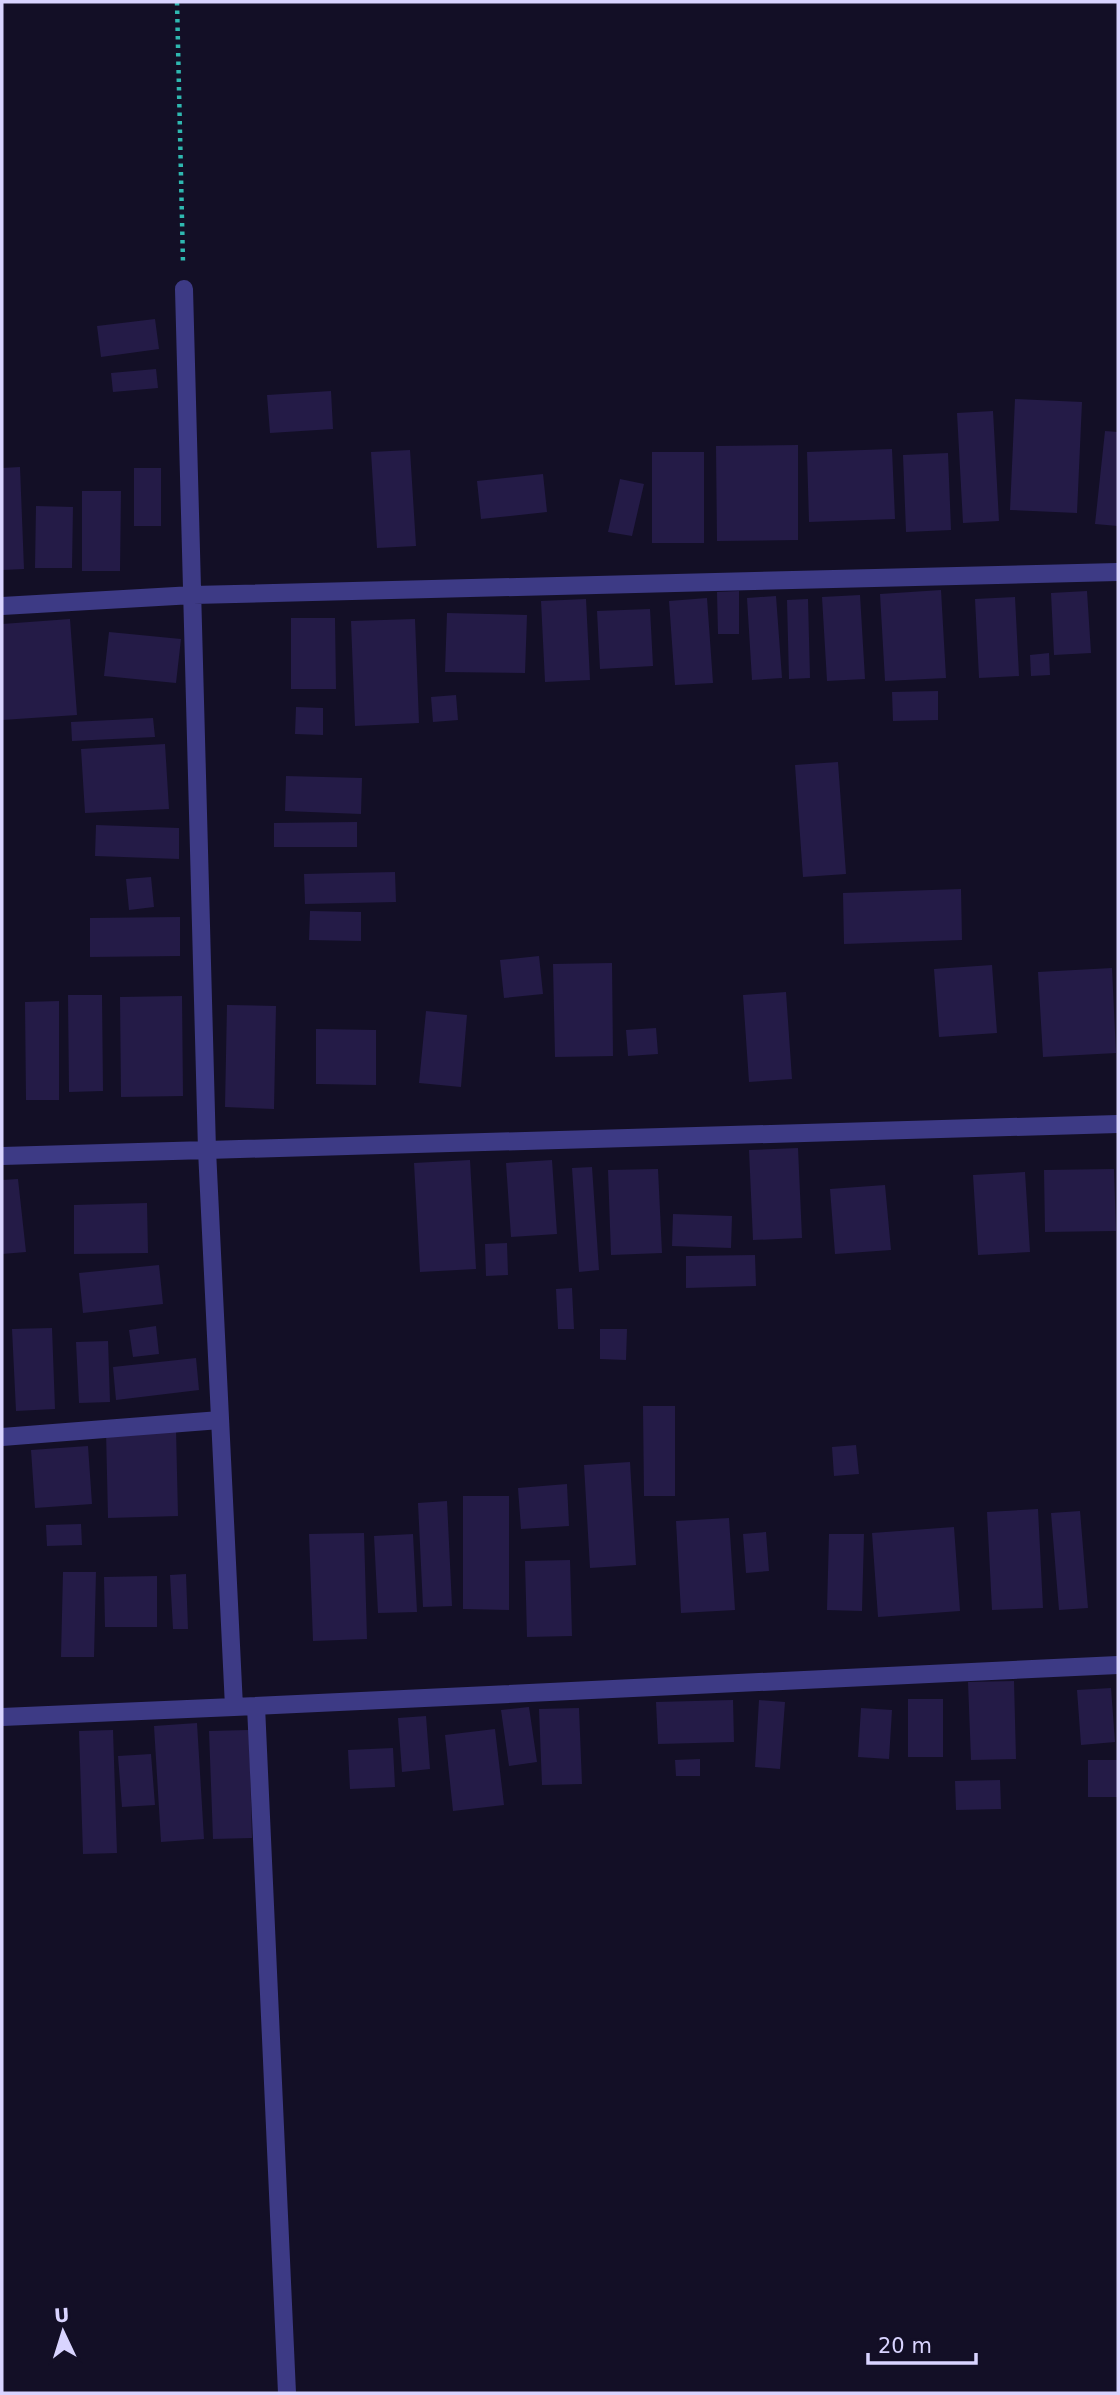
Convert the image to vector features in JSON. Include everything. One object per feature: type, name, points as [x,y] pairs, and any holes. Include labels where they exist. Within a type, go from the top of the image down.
[{"type":"street","points":[[184,289],[207,1150],[234,1707]]},
{"type":"street","points":[[2,606],[193,595],[1118,572]]},
{"type":"street","points":[[2,1157],[1118,1124]]},
{"type":"street","points":[[2,1437],[220,1420]]},
{"type":"street","points":[[2,1717],[1118,1665]]},
{"type":"street","points":[[256,1706],[287,2393]]},
{"type":"path","points":[[177,2],[184,289]]},
{"type":"building","points":[[155,319],[159,349],[101,357],[97,326]]},
{"type":"building","points":[[156,369],[158,388],[113,392],[111,373]]},
{"type":"building","points":[[331,391],[333,429],[270,433],[267,395]]},
{"type":"building","points":[[1015,399],[1082,402],[1077,513],[1010,510]]},
{"type":"building","points":[[993,411],[999,521],[963,523],[957,413]]},
{"type":"building","points":[[1105,431],[1118,432],[1118,526],[1095,524]]},
{"type":"building","points":[[798,445],[798,540],[717,541],[716,446]]},
{"type":"building","points":[[892,449],[895,519],[809,522],[807,452]]},
{"type":"building","points":[[410,450],[416,546],[377,548],[371,452]]},
{"type":"building","points":[[652,452],[704,452],[704,543],[652,543]]},
{"type":"building","points":[[948,453],[951,530],[906,532],[903,455]]},
{"type":"building","points":[[20,467],[24,569],[2,570],[2,468]]},
{"type":"building","points":[[134,468],[161,468],[161,526],[134,526]]},
{"type":"building","points":[[543,474],[547,512],[481,519],[477,481]]},
{"type":"building","points":[[620,479],[644,484],[632,536],[608,532]]},
{"type":"building","points":[[82,491],[121,491],[120,571],[82,571]]},
{"type":"building","points":[[36,506],[73,507],[72,568],[35,568]]},
{"type":"building","points":[[941,590],[946,678],[885,681],[880,594]]},
{"type":"building","points":[[739,591],[739,634],[718,634],[717,592]]},
{"type":"building","points":[[1087,591],[1091,653],[1054,655],[1051,593]]},
{"type":"building","points":[[860,595],[865,679],[827,681],[822,597]]},
{"type":"building","points":[[776,596],[782,678],[752,680],[747,598]]},
{"type":"building","points":[[1015,597],[1019,676],[979,678],[975,599]]},
{"type":"building","points":[[707,598],[713,683],[675,685],[669,601]]},
{"type":"building","points":[[586,599],[590,680],[545,682],[541,601]]},
{"type":"building","points":[[808,599],[810,678],[789,679],[787,600]]},
{"type":"building","points":[[650,609],[653,666],[600,669],[597,611]]},
{"type":"building","points":[[447,613],[527,615],[525,673],[445,672]]},
{"type":"building","points":[[291,618],[335,618],[336,689],[291,689]]},
{"type":"building","points":[[70,619],[77,715],[2,720],[2,624]]},
{"type":"building","points":[[415,619],[419,723],[355,726],[351,621]]},
{"type":"building","points":[[109,632],[181,639],[176,683],[104,676]]},
{"type":"building","points":[[1049,653],[1050,675],[1031,676],[1030,655]]},
{"type":"building","points":[[938,691],[938,720],[893,721],[892,692]]},
{"type":"building","points":[[456,695],[458,720],[433,722],[431,697]]},
{"type":"building","points":[[296,707],[323,708],[323,735],[295,734]]},
{"type":"building","points":[[153,718],[155,737],[72,741],[71,722]]},
{"type":"building","points":[[165,744],[169,809],[85,813],[81,749]]},
{"type":"building","points":[[838,762],[846,874],[803,877],[795,765]]},
{"type":"building","points":[[286,776],[362,778],[361,814],[285,811]]},
{"type":"building","points":[[357,822],[357,847],[274,847],[274,823]]},
{"type":"building","points":[[96,825],[179,828],[179,859],[95,856]]},
{"type":"building","points":[[395,872],[396,902],[305,904],[304,874]]},
{"type":"building","points":[[151,877],[154,907],[129,910],[126,879]]},
{"type":"building","points":[[961,889],[962,940],[844,944],[843,893]]},
{"type":"building","points":[[310,911],[361,912],[361,941],[309,940]]},
{"type":"building","points":[[180,917],[180,956],[90,957],[90,918]]},
{"type":"building","points":[[539,956],[543,994],[504,998],[500,960]]},
{"type":"building","points":[[612,963],[613,1056],[555,1057],[553,964]]},
{"type":"building","points":[[992,965],[997,1033],[939,1037],[934,969]]},
{"type":"building","points":[[1112,968],[1116,1053],[1043,1057],[1038,972]]},
{"type":"building","points":[[786,992],[792,1079],[749,1082],[743,995]]},
{"type":"building","points":[[68,995],[102,995],[103,1091],[69,1092]]},
{"type":"building","points":[[182,996],[183,1096],[121,1097],[120,997]]},
{"type":"building","points":[[59,1001],[59,1100],[26,1100],[25,1002]]},
{"type":"building","points":[[227,1005],[276,1006],[274,1109],[225,1107]]},
{"type":"building","points":[[426,1011],[467,1015],[461,1087],[419,1083]]},
{"type":"building","points":[[656,1028],[658,1054],[628,1056],[626,1030]]},
{"type":"building","points":[[316,1029],[376,1030],[376,1085],[316,1084]]},
{"type":"building","points":[[798,1148],[802,1238],[753,1240],[749,1150]]},
{"type":"building","points":[[470,1160],[476,1269],[420,1272],[414,1163]]},
{"type":"building","points":[[552,1160],[557,1234],[511,1237],[506,1163]]},
{"type":"building","points":[[592,1167],[599,1270],[579,1272],[572,1168]]},
{"type":"building","points":[[658,1169],[662,1253],[611,1255],[608,1170]]},
{"type":"building","points":[[1114,1169],[1116,1231],[1045,1232],[1044,1170]]},
{"type":"building","points":[[1025,1172],[1030,1252],[978,1255],[973,1175]]},
{"type":"building","points":[[18,1179],[26,1252],[2,1254],[2,1180]]},
{"type":"building","points":[[885,1185],[891,1250],[835,1254],[830,1189]]},
{"type":"building","points":[[147,1203],[148,1253],[74,1254],[74,1205]]},
{"type":"building","points":[[673,1214],[732,1216],[731,1248],[672,1246]]},
{"type":"building","points":[[507,1243],[508,1275],[486,1276],[485,1244]]},
{"type":"building","points":[[755,1255],[756,1286],[686,1288],[686,1256]]},
{"type":"building","points":[[159,1265],[163,1304],[83,1313],[79,1273]]},
{"type":"building","points":[[572,1288],[574,1329],[558,1329],[556,1289]]},
{"type":"building","points":[[156,1326],[159,1354],[133,1357],[129,1330]]},
{"type":"building","points":[[52,1328],[55,1409],[16,1411],[12,1329]]},
{"type":"building","points":[[600,1329],[627,1329],[626,1360],[600,1359]]},
{"type":"building","points":[[108,1341],[110,1402],[79,1403],[76,1342]]},
{"type":"building","points":[[196,1358],[199,1390],[116,1400],[113,1367]]},
{"type":"building","points":[[643,1406],[675,1406],[675,1496],[644,1496]]},
{"type":"building","points":[[176,1429],[178,1516],[108,1518],[106,1430]]},
{"type":"building","points":[[856,1445],[859,1474],[834,1476],[832,1447]]},
{"type":"building","points":[[88,1446],[92,1504],[35,1508],[31,1450]]},
{"type":"building","points":[[630,1462],[636,1565],[590,1568],[584,1465]]},
{"type":"building","points":[[567,1484],[569,1526],[521,1529],[518,1488]]},
{"type":"building","points":[[463,1496],[509,1496],[509,1610],[463,1609]]},
{"type":"building","points":[[447,1501],[452,1606],[423,1607],[418,1503]]},
{"type":"building","points":[[1038,1509],[1043,1608],[992,1610],[987,1512]]},
{"type":"building","points":[[1080,1511],[1088,1608],[1059,1610],[1051,1513]]},
{"type":"building","points":[[729,1518],[735,1610],[681,1613],[676,1521]]},
{"type":"building","points":[[81,1524],[82,1545],[47,1546],[46,1525]]},
{"type":"building","points":[[954,1527],[960,1611],[878,1617],[872,1533]]},
{"type":"building","points":[[766,1532],[769,1571],[746,1573],[743,1534]]},
{"type":"building","points":[[364,1533],[367,1639],[313,1641],[309,1534]]},
{"type":"building","points":[[413,1534],[417,1612],[378,1613],[374,1536]]},
{"type":"building","points":[[829,1534],[864,1534],[862,1611],[827,1610]]},
{"type":"building","points":[[570,1560],[572,1636],[527,1637],[525,1561]]},
{"type":"building","points":[[63,1572],[96,1572],[94,1657],[61,1657]]},
{"type":"building","points":[[186,1574],[188,1629],[173,1629],[170,1575]]},
{"type":"building","points":[[157,1576],[157,1627],[105,1627],[104,1577]]},
{"type":"building","points":[[1014,1681],[1016,1759],[971,1760],[968,1682]]},
{"type":"building","points":[[1111,1688],[1115,1742],[1081,1745],[1077,1690]]},
{"type":"building","points":[[908,1699],[943,1699],[943,1757],[908,1757]]},
{"type":"building","points":[[733,1700],[734,1742],[658,1744],[656,1702]]},
{"type":"building","points":[[759,1700],[785,1702],[780,1769],[755,1767]]},
{"type":"building","points":[[529,1707],[537,1762],[509,1766],[501,1710]]},
{"type":"building","points":[[579,1708],[582,1784],[542,1785],[539,1709]]},
{"type":"building","points":[[861,1708],[892,1710],[889,1759],[858,1757]]},
{"type":"building","points":[[426,1716],[430,1769],[402,1772],[398,1718]]},
{"type":"building","points":[[197,1723],[204,1839],[161,1842],[154,1726]]},
{"type":"building","points":[[495,1729],[504,1805],[453,1811],[445,1735]]},
{"type":"building","points":[[113,1730],[117,1853],[83,1854],[79,1731]]},
{"type":"building","points":[[249,1730],[252,1838],[213,1839],[209,1731]]},
{"type":"building","points":[[393,1748],[395,1787],[350,1789],[348,1750]]},
{"type":"building","points":[[151,1754],[155,1805],[122,1807],[118,1756]]},
{"type":"building","points":[[700,1759],[700,1776],[676,1776],[675,1760]]},
{"type":"building","points":[[1088,1760],[1118,1760],[1118,1797],[1088,1797]]},
{"type":"building","points":[[1000,1780],[1001,1809],[956,1810],[955,1781]]}]
